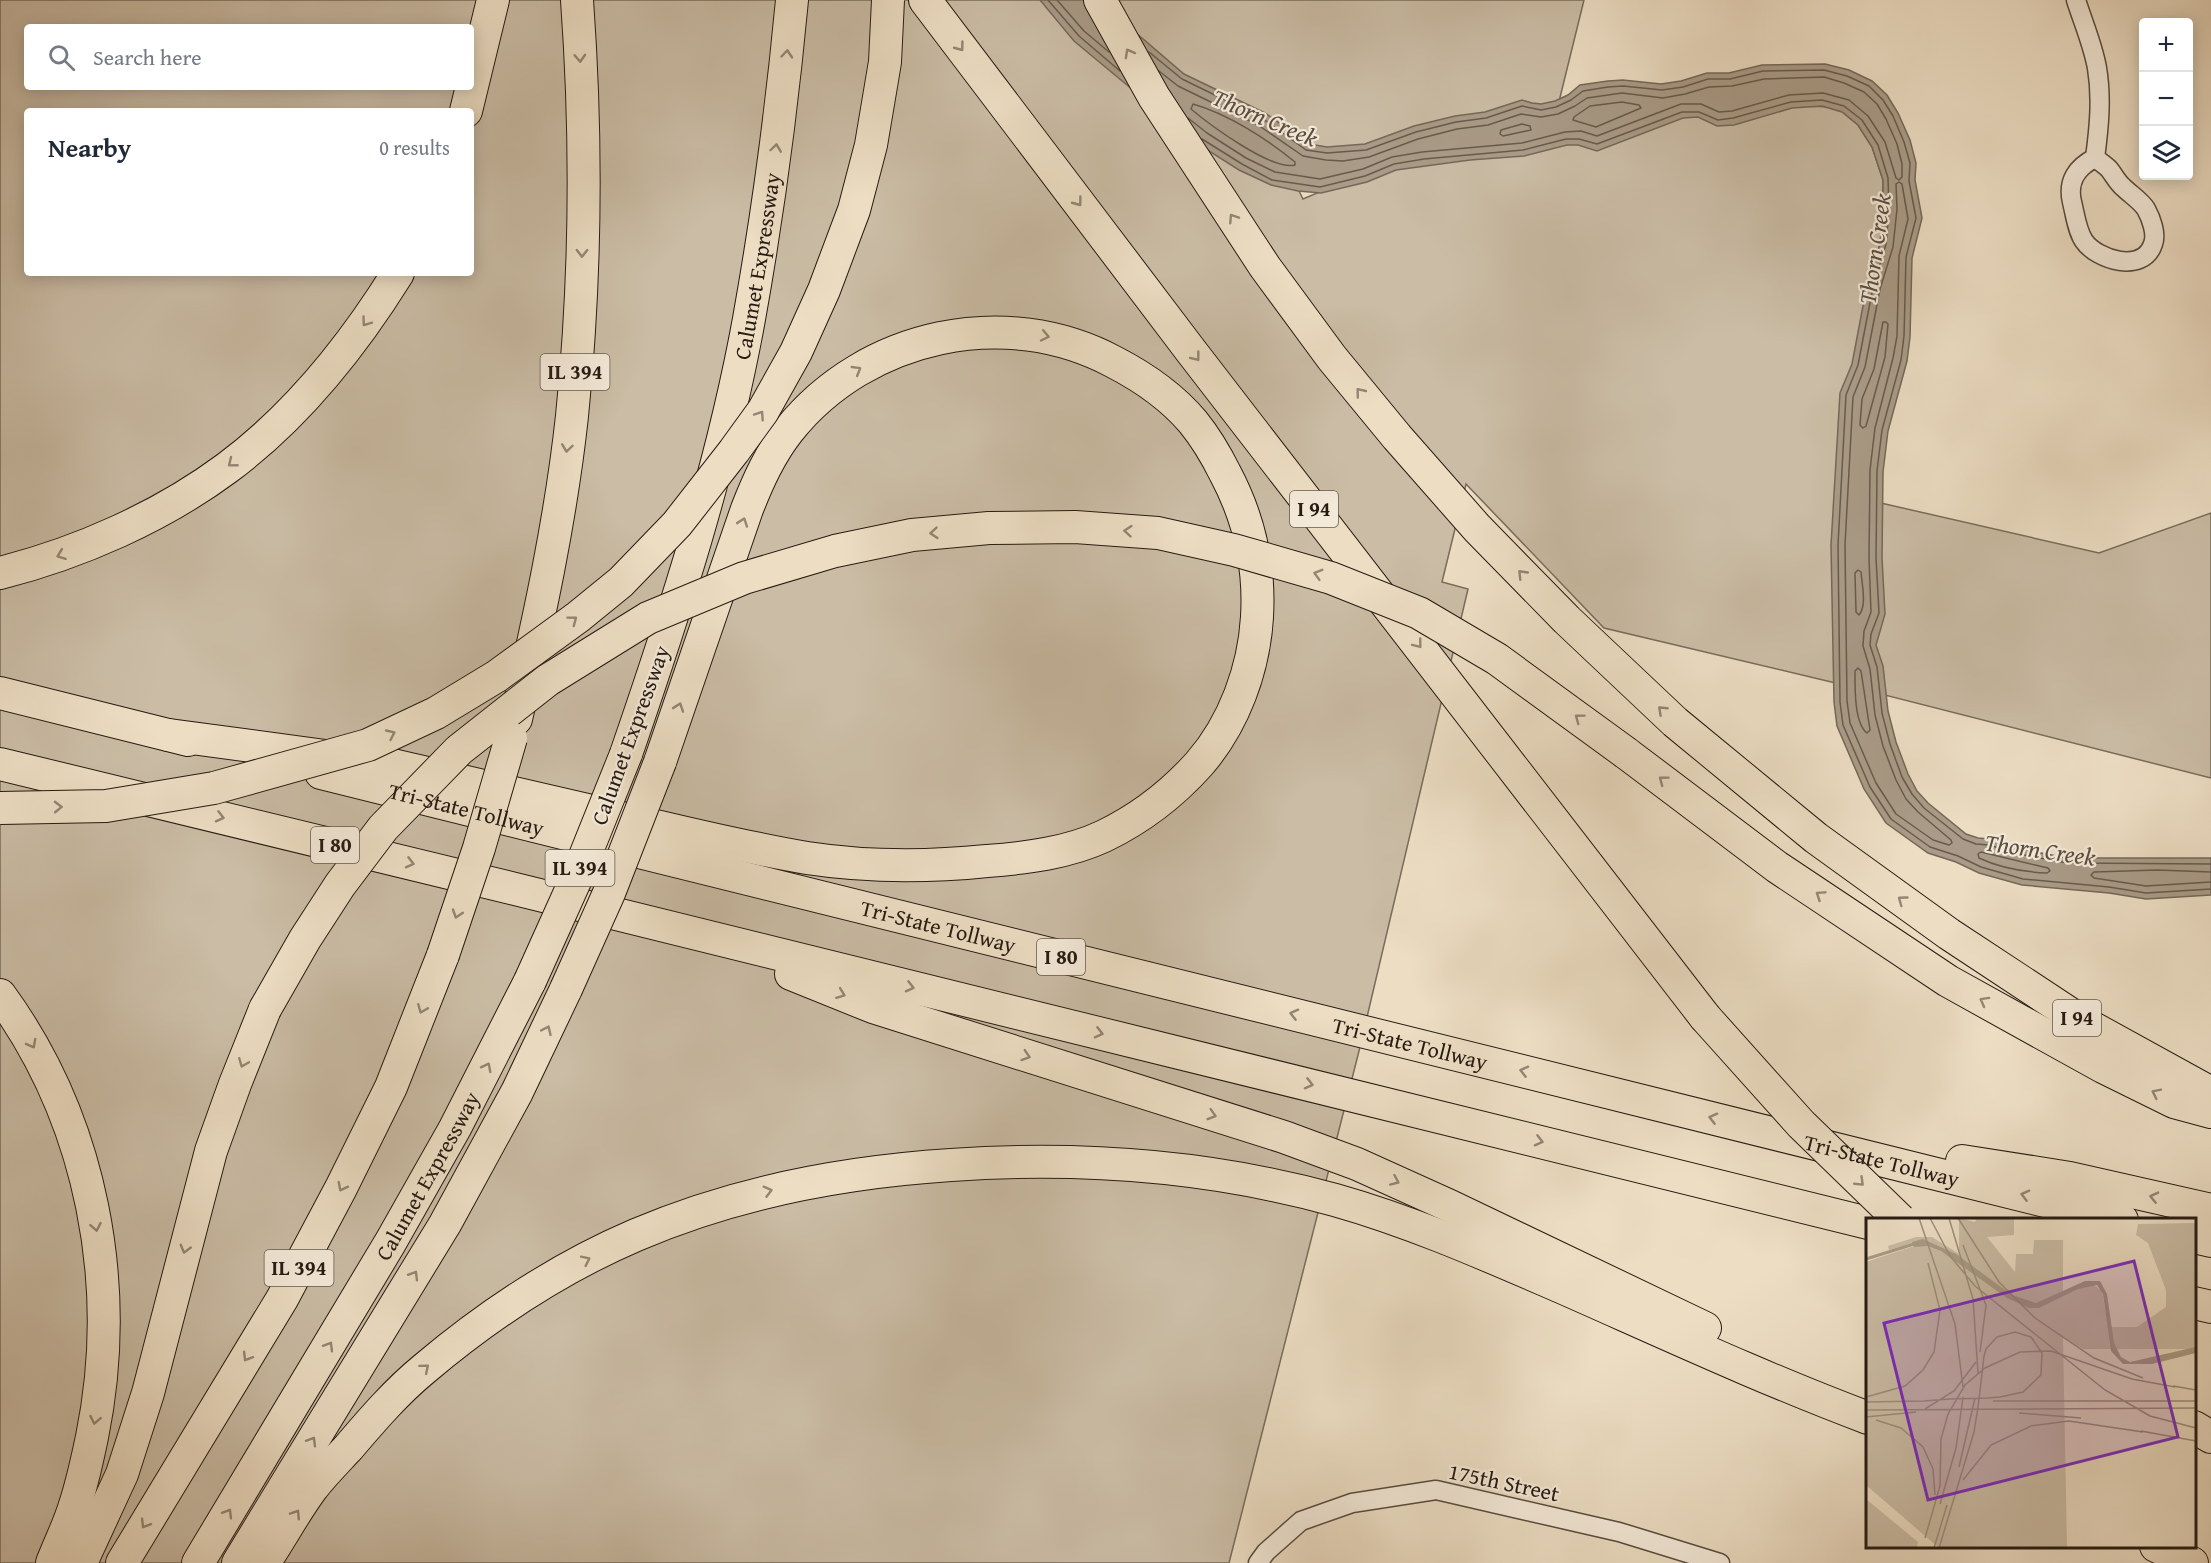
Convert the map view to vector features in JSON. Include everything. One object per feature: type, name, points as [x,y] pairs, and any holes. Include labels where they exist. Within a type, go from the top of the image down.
[{"type":"highway","points":[[474,78],[493,0]]},
{"type":"highway","name":"IL 394","points":[[122,1563],[282,1299],[391,1087],[443,955],[511,738],[555,534],[572,417],[582,272],[584,156],[577,0]]},
{"type":"highway","name":"Calumet Expressway","points":[[198,1563],[390,1243],[455,1128],[530,981],[575,881],[626,754],[691,554],[722,438],[748,320],[782,107],[792,0]]},
{"type":"highway","points":[[0,808],[106,806],[214,788],[368,745],[436,713],[497,676],[578,617],[621,582],[677,524],[734,451],[763,411],[801,342],[824,290],[854,210],[871,145],[885,62],[888,0]]},
{"type":"highway","name":"I 94","points":[[925,0],[1184,342],[1705,1017],[1801,1124],[1898,1218]]},
{"type":"highway","name":"I 94","points":[[1100,0],[1154,97],[1265,267],[1340,367],[1397,437],[1477,528],[1567,620],[1675,722],[1816,838],[1949,934],[2084,1023],[2211,1093]]},
{"type":"highway","points":[[467,108],[471,90]]},
{"type":"highway","points":[[0,573],[42,562],[88,545],[139,521],[191,492],[227,468],[262,438],[323,377],[375,310],[396,276]]},
{"type":"highway","points":[[169,735],[389,765],[708,838],[810,858],[864,863],[955,864],[1013,859],[1064,850],[1102,837],[1145,812],[1201,761],[1233,711],[1252,658],[1258,601],[1257,573],[1250,538],[1230,482],[1213,450],[1191,420],[1166,395],[1137,374],[1099,354],[1070,342],[1041,335],[978,332],[912,344],[857,370],[832,387],[791,428],[773,452],[760,476],[660,762],[609,893],[518,1092],[445,1224],[238,1563]]},
{"type":"highway","points":[[81,1563],[122,1474],[148,1394],[212,1150],[235,1084],[266,1009],[305,939],[340,885],[384,828],[459,750],[548,680],[648,618],[744,578],[835,551],[912,535],[989,528],[1075,527],[1158,533],[1234,550],[1331,578],[1419,613],[1497,659],[1777,867],[1948,981],[2103,1067],[2174,1102],[2211,1112]]},
{"type":"highway","name":"Tri-State Tollway","points":[[0,693],[2114,1218]]},
{"type":"highway","name":"I 80","points":[[0,764],[1866,1223]]},
{"type":"highway","points":[[670,927],[873,1007],[1284,1137],[1357,1164],[1803,1374],[1866,1407]]},
{"type":"highway","points":[[0,994],[20,1023],[45,1068],[63,1108],[79,1154],[90,1197],[98,1233],[103,1277],[105,1317],[98,1408],[74,1507],[52,1563]]},
{"type":"highway","points":[[1761,1130],[2070,1178],[2211,1210]]},
{"type":"highway","points":[[264,1563],[313,1488],[375,1416],[420,1372],[472,1331],[524,1295],[576,1265],[637,1235],[701,1212],[783,1188],[845,1175],[922,1167],[1012,1161],[1084,1161],[1164,1167],[1243,1179],[1334,1200],[1419,1226],[1796,1391],[1866,1417]]},
{"type":"highway","points":[[2196,1237],[2211,1241]]},
{"type":"highway","points":[[2196,1303],[2211,1307]]},
{"type":"highway","points":[[2196,1428],[2211,1436]]},
{"type":"highway","points":[[2160,1548],[2192,1563]]},
{"type":"street","points":[[2076,0],[2097,66],[2100,95],[2099,131],[2095,158]]},
{"type":"street","points":[[2095,158],[2109,169],[2117,181],[2145,208],[2153,228],[2153,244],[2145,255],[2131,262],[2116,261],[2097,253],[2083,241],[2071,197],[2073,179],[2081,165],[2095,158]]},
{"type":"street","name":"175th Street","points":[[1258,1563],[1266,1552],[1301,1521],[1352,1503],[1437,1490],[1619,1532],[1720,1563]]},
{"type":"shaded area","points":[[0,0],[1584,0],[1552,130],[1307,154],[1267,126],[1303,199],[1402,157],[1752,105],[1837,107],[1858,125],[1872,147],[1883,180],[1883,208],[1880,244],[1867,285],[1844,685],[1604,628],[1466,484],[1442,582],[1468,589],[1359,1051],[1229,1563],[0,1563]]},
{"type":"shaded area","points":[[1859,498],[2099,553],[2211,513],[2211,778],[1865,690]]},
{"type":"water","name":"Thorn Creek","points":[[1040,0],[1105,0],[1128,26],[1184,74],[1265,113],[1309,144],[1327,147],[1365,144],[1414,126],[1455,116],[1485,112],[1522,100],[1541,104],[1555,101],[1568,95],[1580,85],[1608,81],[1623,80],[1661,84],[1707,73],[1729,73],[1762,65],[1825,64],[1849,70],[1872,81],[1887,95],[1910,140],[1916,163],[1915,180],[1922,218],[1912,258],[1910,337],[1907,361],[1888,431],[1883,472],[1882,558],[1885,614],[1876,645],[1883,666],[1888,711],[1908,774],[1917,791],[1928,803],[1966,834],[1978,838],[2067,858],[2211,858],[2211,895],[2146,899],[2109,893],[2022,885],[1979,873],[1956,862],[1928,853],[1886,823],[1864,789],[1837,726],[1834,702],[1831,545],[1840,393],[1852,364],[1867,285],[1880,244],[1883,180],[1872,147],[1858,125],[1842,112],[1822,106],[1792,108],[1734,125],[1717,126],[1698,117],[1683,118],[1597,151],[1578,145],[1567,145],[1524,156],[1470,160],[1396,170],[1367,182],[1321,193],[1298,191],[1271,185],[1239,170],[1198,144],[1074,41]]}]
